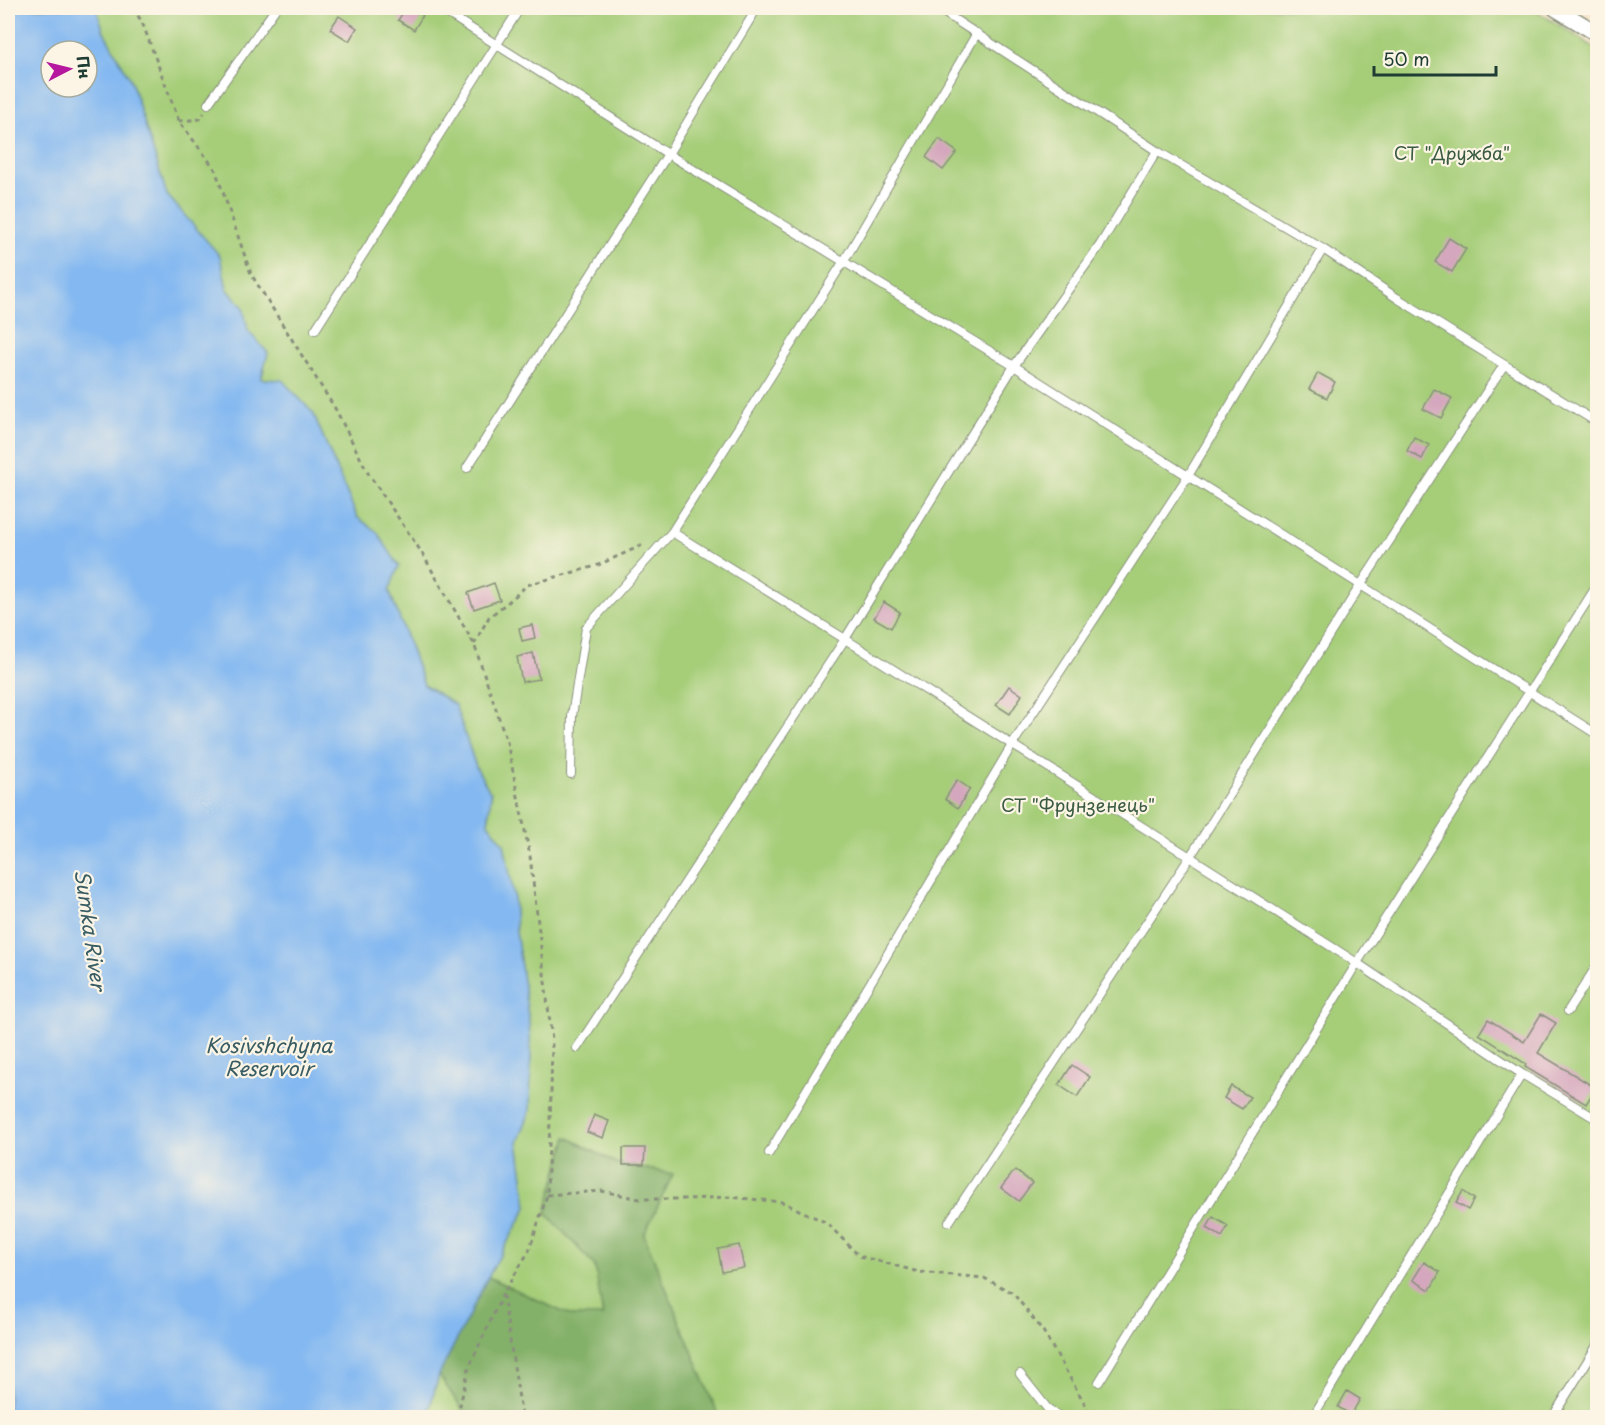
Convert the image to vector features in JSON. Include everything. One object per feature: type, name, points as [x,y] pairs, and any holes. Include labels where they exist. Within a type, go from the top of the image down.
[{"type":"street","points":[[1555,8],[1598,34]]},
{"type":"lane","points":[[208,104],[276,8]]},
{"type":"lane","points":[[439,8],[668,154],[1014,366],[1598,735]]},
{"type":"lane","points":[[315,330],[520,8]]},
{"type":"lane","points":[[467,468],[668,154],[757,8]]},
{"type":"lane","points":[[937,8],[1157,151],[1323,249],[1397,298],[1598,423]]},
{"type":"lane","points":[[571,774],[572,716],[586,628],[672,532],[844,261],[977,33]]},
{"type":"lane","points":[[577,1048],[845,639],[1014,366],[1100,245],[1157,151]]},
{"type":"lane","points":[[769,1153],[1012,745],[1188,476],[1323,249]]},
{"type":"lane","points":[[949,1222],[1190,857],[1360,586],[1504,365]]},
{"type":"lane","points":[[672,532],[1357,963],[1522,1074],[1598,1120]]},
{"type":"lane","points":[[1099,1382],[1357,963],[1598,584]]},
{"type":"lane","points":[[1568,1011],[1598,964]]},
{"type":"lane","points":[[1312,1418],[1522,1074]]},
{"type":"lane","points":[[1551,1418],[1598,1344]]},
{"type":"lane","points":[[1020,1374],[1047,1408],[1061,1418]]},
{"type":"path","points":[[133,8],[141,22],[179,121],[215,168],[251,274],[336,410],[368,473],[422,553],[474,644],[507,742],[530,856],[552,1040],[547,1195],[529,1251],[503,1294],[469,1367],[457,1418]]},
{"type":"path","points":[[179,121],[200,119],[208,104]]},
{"type":"path","points":[[474,644],[489,617],[527,585],[596,566],[672,532]]},
{"type":"path","points":[[547,1195],[602,1191],[640,1199],[729,1197],[782,1202],[827,1222],[859,1257],[919,1272],[984,1278],[1013,1293],[1043,1331],[1085,1404],[1089,1418]]},
{"type":"path","points":[[503,1294],[522,1418]]},
{"type":"green space","name":"СТ \"Фрунзенець\"","points":[[96,8],[1532,8],[1597,49],[1597,1417],[719,1417],[644,1235],[672,1174],[616,1163],[567,1137],[546,1213],[595,1266],[603,1317],[571,1316],[488,1277],[527,1207],[518,1142],[530,1111],[531,1052],[516,932],[514,896],[504,844],[488,823],[491,794],[476,767],[455,705],[424,685],[389,590],[377,532],[357,517],[313,413],[261,380],[268,353],[247,331],[243,307],[227,289],[219,256],[167,195],[131,81],[104,32]]},
{"type":"green space","points":[[567,1137],[616,1163],[673,1174],[644,1235],[719,1417],[465,1417],[466,1415],[439,1375],[488,1277],[571,1316],[603,1316],[595,1266],[546,1213]]},
{"type":"green space","points":[[439,1375],[466,1415],[465,1417],[427,1418]]},
{"type":"water","name":"Kosivshchyna Reservoir","points":[[8,8],[96,8],[104,32],[131,81],[167,195],[220,256],[227,289],[243,307],[248,331],[268,353],[261,379],[282,380],[313,413],[357,517],[377,532],[399,566],[389,590],[424,685],[455,705],[476,767],[491,794],[488,823],[504,844],[514,896],[516,932],[529,1023],[530,1111],[518,1142],[527,1207],[488,1277],[439,1375],[427,1417],[8,1417]]},
{"type":"building","points":[[406,8],[412,8],[423,15],[414,30],[398,20]]},
{"type":"building","points":[[339,16],[357,28],[349,41],[330,29]]},
{"type":"building","points":[[939,139],[957,152],[943,170],[926,157]]},
{"type":"building","points":[[1449,238],[1466,249],[1452,272],[1435,262]]},
{"type":"building","points":[[1318,373],[1335,382],[1327,398],[1309,389]]},
{"type":"building","points":[[1434,389],[1452,398],[1441,418],[1423,409]]},
{"type":"building","points":[[1414,437],[1429,445],[1422,459],[1407,451]]},
{"type":"building","points":[[494,583],[500,600],[474,609],[468,593]]},
{"type":"building","points":[[884,602],[900,612],[891,628],[874,618]]},
{"type":"building","points":[[532,625],[535,638],[522,641],[519,628]]},
{"type":"building","points":[[533,653],[539,679],[522,682],[517,657]]},
{"type":"building","points":[[1009,686],[1022,695],[1010,714],[996,705]]},
{"type":"building","points":[[957,780],[970,789],[958,808],[945,799]]},
{"type":"building","points":[[1541,1014],[1556,1023],[1538,1053],[1596,1088],[1586,1104],[1525,1067],[1526,1064],[1479,1034],[1488,1019],[1524,1042]]},
{"type":"building","points":[[1072,1065],[1090,1077],[1077,1097],[1059,1085]]},
{"type":"building","points":[[1231,1086],[1250,1097],[1242,1109],[1224,1098]]},
{"type":"building","points":[[594,1115],[609,1121],[603,1138],[587,1132]]},
{"type":"building","points":[[623,1148],[645,1148],[644,1165],[623,1165]]},
{"type":"building","points":[[1015,1170],[1032,1183],[1019,1201],[1001,1188]]},
{"type":"building","points":[[1463,1191],[1474,1199],[1468,1210],[1456,1203]]},
{"type":"building","points":[[1213,1217],[1228,1226],[1222,1237],[1207,1228]]},
{"type":"building","points":[[739,1245],[744,1268],[722,1272],[718,1249]]},
{"type":"building","points":[[1424,1262],[1440,1272],[1430,1290],[1413,1280]]},
{"type":"building","points":[[1347,1391],[1360,1399],[1351,1415],[1338,1407]]},
{"type":"park label","name":"СТ \"Дружба\"","points":[[1452,154]]},
{"type":"water label","name":"Sumka River","points":[[90,930]]}]
